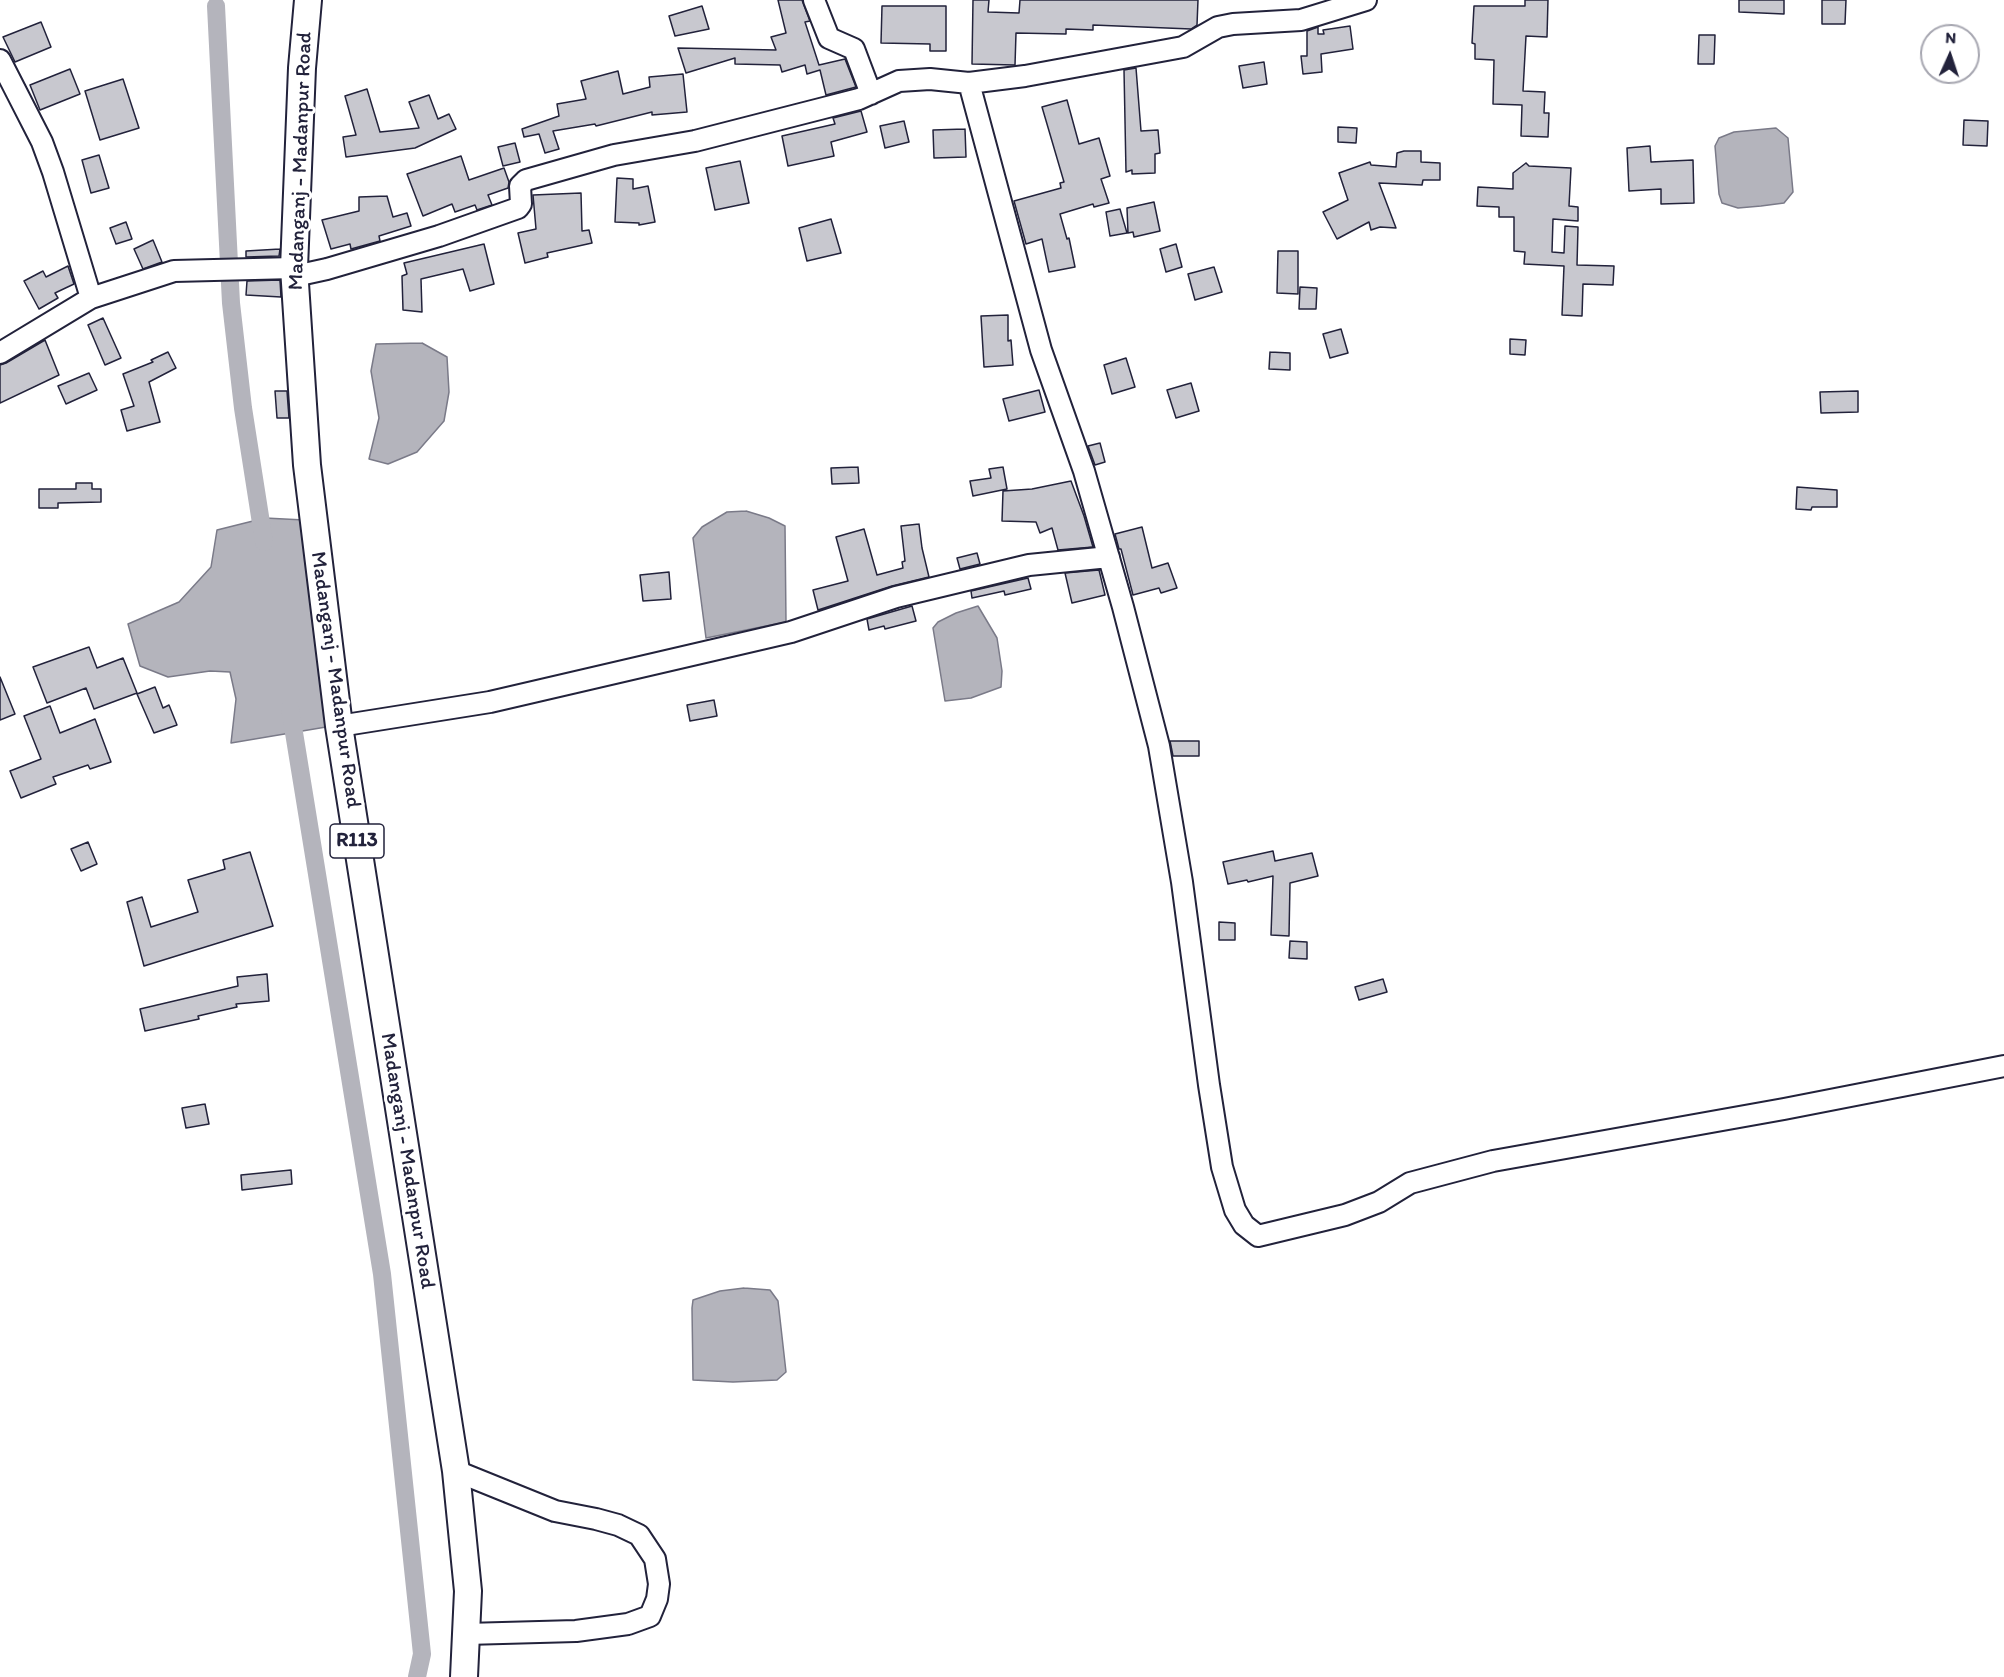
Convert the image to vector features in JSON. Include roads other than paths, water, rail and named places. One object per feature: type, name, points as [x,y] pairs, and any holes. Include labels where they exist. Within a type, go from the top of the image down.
[{"type":"main road","name":"Madanganj - Madanpur Road","points":[[308,0],[290,271],[307,465],[339,726],[456,1471],[468,1591],[464,1677]]},
{"type":"street","points":[[814,0],[829,38],[854,49],[871,94]]},
{"type":"street","points":[[0,353],[91,298],[174,272],[290,271],[327,268],[439,236],[518,208],[521,204],[520,186],[526,180],[614,156],[695,141],[871,94],[899,81],[930,79],[969,83],[1024,76],[1183,47],[1218,27],[1301,20],[1366,0]]},
{"type":"street","points":[[0,60],[42,142],[91,298]]},
{"type":"street","points":[[969,83],[1041,350],[1084,471],[1159,746],[1182,882],[1222,1167],[1235,1210],[1244,1225],[1258,1236],[1345,1215],[1379,1202],[1410,1183],[1493,1161],[1784,1109],[2004,1066]]},
{"type":"street","points":[[339,726],[490,702],[791,632],[896,597],[1029,565],[1109,557]]},
{"type":"street","points":[[456,1471],[555,1511],[607,1522],[639,1535],[655,1559],[659,1584],[657,1599],[650,1616],[628,1624],[576,1632],[466,1634]]},
{"type":"waterway","points":[[216,6],[231,303],[243,408],[264,542]]},
{"type":"waterway","points":[[290,708],[382,1274],[422,1654],[417,1677]]}]
